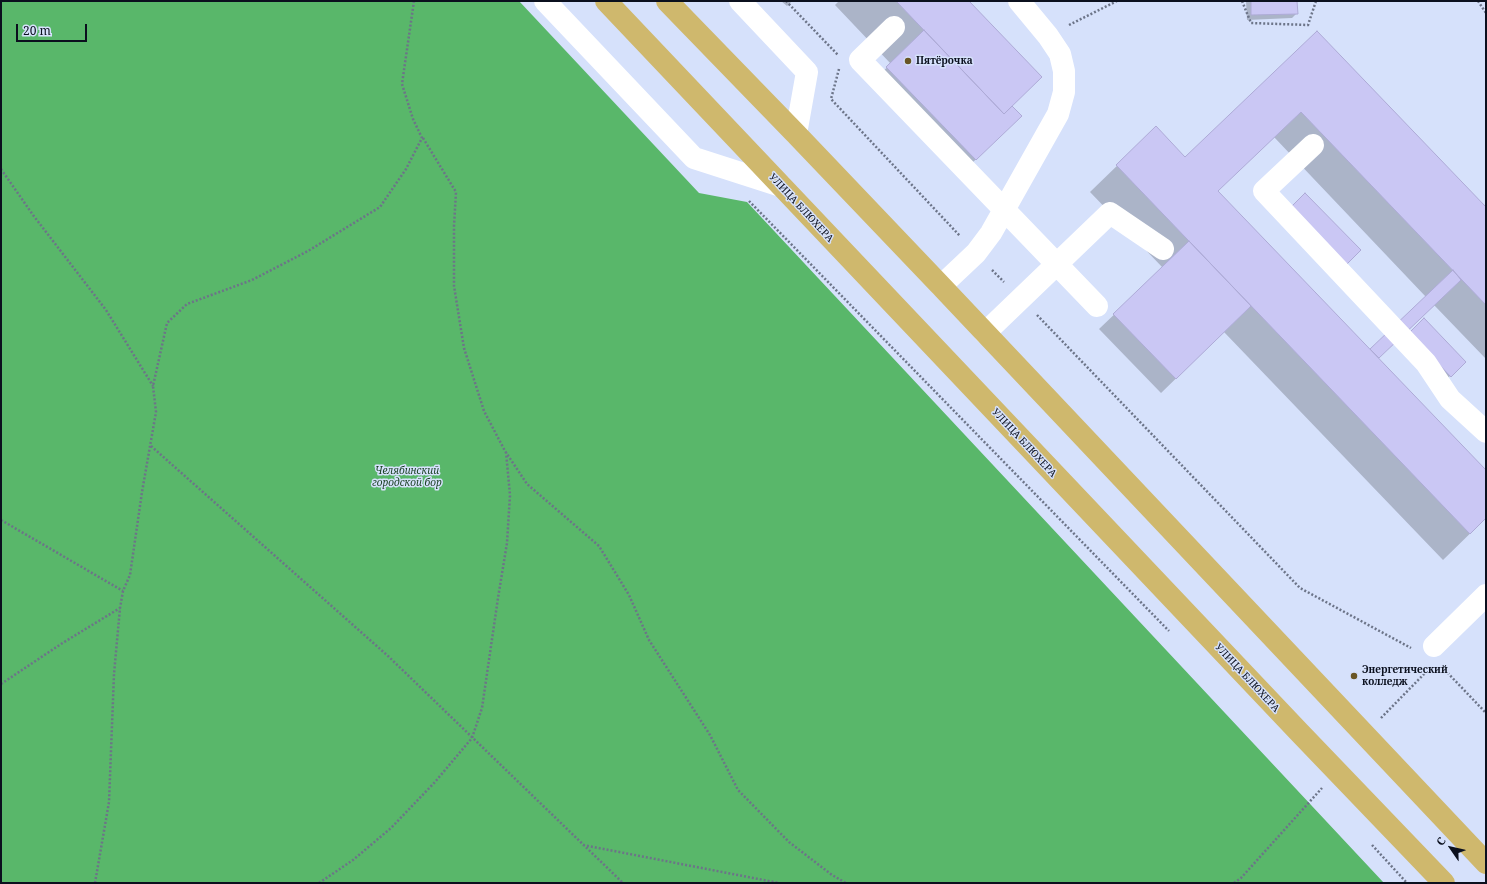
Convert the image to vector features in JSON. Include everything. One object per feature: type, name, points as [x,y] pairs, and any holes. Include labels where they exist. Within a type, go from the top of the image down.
[{"type":"main road","name":"УЛИЦА БЛЮХЕРА","points":[[606,1],[1298,732],[1444,883]]},
{"type":"main road","points":[[667,1],[941,286],[1486,863]]},
{"type":"lane","points":[[545,1],[694,158],[781,186]]},
{"type":"lane","points":[[740,1],[807,72],[796,134]]},
{"type":"lane","points":[[941,286],[976,253],[991,233],[1058,114],[1064,92],[1064,71],[1060,54],[1048,36],[1019,1]]},
{"type":"lane","points":[[894,27],[860,60],[1097,306]]},
{"type":"lane","points":[[1313,145],[1264,191],[1426,364],[1450,399],[1486,432]]},
{"type":"lane","points":[[985,333],[1110,213],[1163,249]]},
{"type":"lane","points":[[1427,654],[1486,595]]},
{"type":"path","points":[[414,1],[402,84],[413,120],[422,138],[456,192],[454,286],[464,348],[484,411],[506,452],[527,484],[599,546],[630,595],[649,640],[710,735],[738,790],[789,842],[832,876],[846,883]]},
{"type":"path","points":[[786,1],[842,59]]},
{"type":"path","points":[[1048,36],[1117,1]]},
{"type":"path","points":[[1242,1],[1251,23],[1308,25],[1316,1]]},
{"type":"path","points":[[1478,1],[1486,13]]},
{"type":"path","points":[[840,66],[831,100],[976,253],[1300,588],[1427,654],[1379,720]]},
{"type":"path","points":[[96,883],[110,802],[114,674],[120,608],[123,592],[130,574],[156,412],[153,386],[167,323],[187,304],[252,280],[308,251],[380,207],[406,168],[422,138]]},
{"type":"path","points":[[1,169],[33,214],[106,310],[153,386]]},
{"type":"path","points":[[747,199],[1171,634]]},
{"type":"path","points":[[151,446],[388,656],[623,883]]},
{"type":"path","points":[[318,883],[353,860],[391,828],[435,782],[472,738],[482,708],[507,543],[510,495],[506,452]]},
{"type":"path","points":[[1,520],[123,592]]},
{"type":"path","points":[[1,684],[61,644],[120,608]]},
{"type":"path","points":[[1441,666],[1486,714]]},
{"type":"path","points":[[1234,883],[1241,878],[1322,788],[1316,782]]},
{"type":"path","points":[[583,845],[779,883]]},
{"type":"green space","name":"Челябинский городской бор","points":[[1,1],[519,1],[699,193],[747,202],[1384,883],[1,883]]},
{"type":"building","points":[[896,1],[969,1],[1042,77],[1004,114]]},
{"type":"building","points":[[1251,1],[1297,1],[1298,14],[1251,15]]},
{"type":"building","points":[[924,30],[1004,114],[1012,106],[1022,116],[976,160],[886,67]]},
{"type":"building","points":[[1317,31],[1486,207],[1486,305],[1301,112],[1218,191],[1486,470],[1486,518],[1470,534],[1116,165],[1156,126],[1185,157]]},
{"type":"building","points":[[1305,193],[1361,250],[1345,266],[1289,209]]},
{"type":"building","points":[[1189,241],[1251,306],[1176,379],[1113,314]]},
{"type":"building","points":[[1453,270],[1461,280],[1379,358],[1370,349]]},
{"type":"building","points":[[1424,318],[1466,362],[1451,377],[1409,333]]},
{"type":"place","name":"Пятёрочка","points":[[908,61]]},
{"type":"place","name":"Энергетический колледж","points":[[1354,676]]}]
